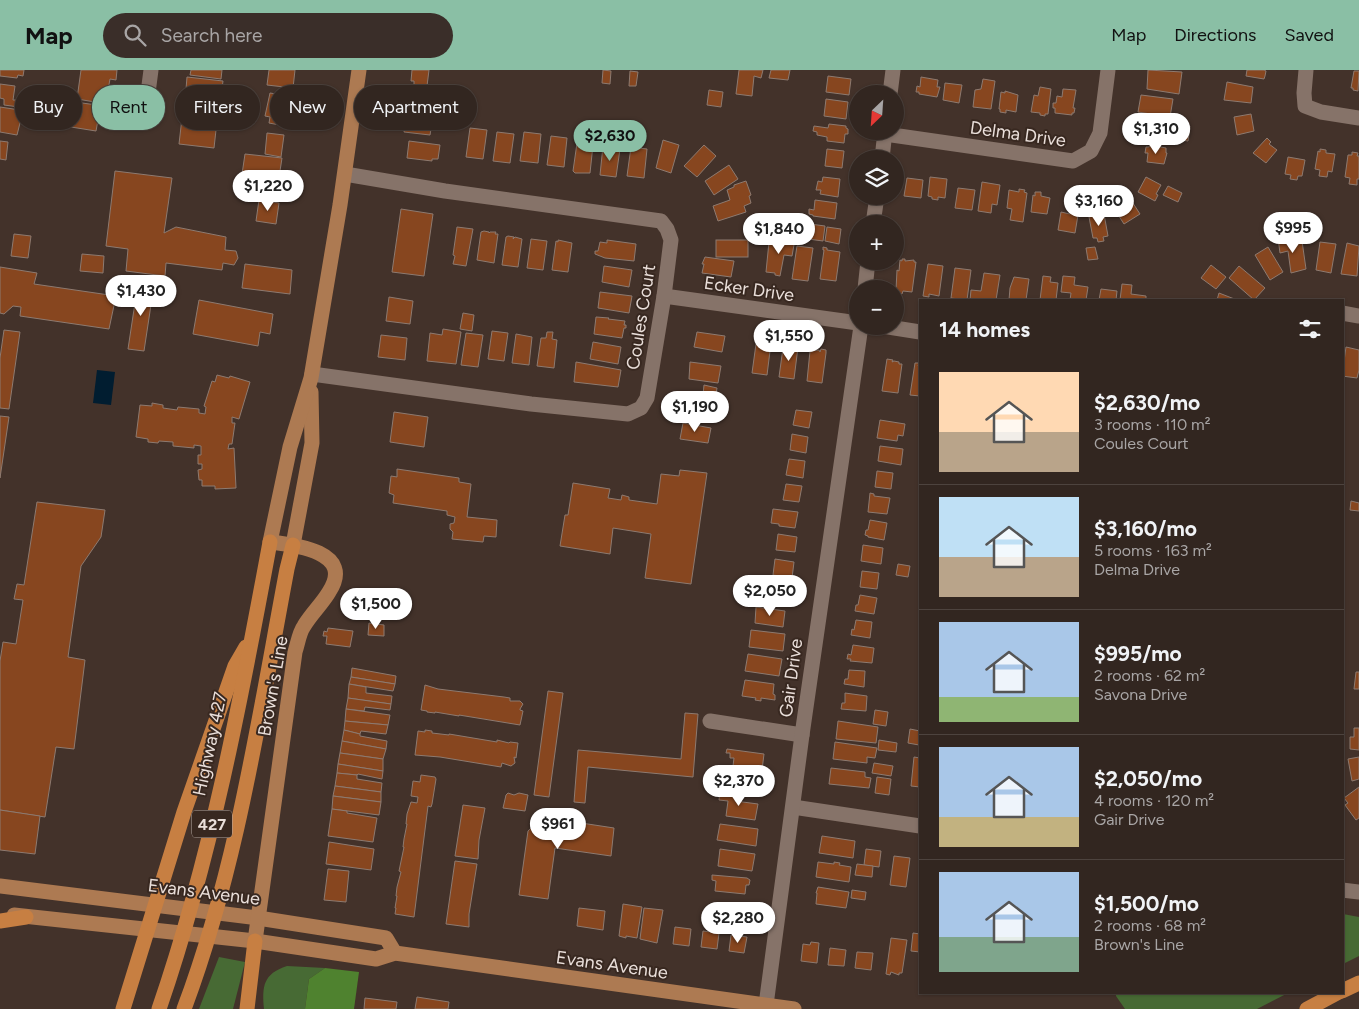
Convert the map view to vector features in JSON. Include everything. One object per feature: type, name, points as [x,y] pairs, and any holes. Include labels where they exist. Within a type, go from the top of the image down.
[{"type":"highway","name":"Highway 427","points":[[159,1009],[174,965],[215,814],[253,635],[270,542]]},
{"type":"highway","name":"427","points":[[184,1009],[219,898],[238,822],[293,545]]},
{"type":"highway","points":[[123,1009],[184,812],[235,666],[253,635]]},
{"type":"highway","points":[[0,922],[26,917]]},
{"type":"highway","points":[[247,1009],[255,941]]},
{"type":"highway","points":[[114,1009],[136,969]]},
{"type":"highway","points":[[1344,990],[1359,983]]},
{"type":"highway","points":[[1306,1009],[1337,994]]},
{"type":"main road","points":[[312,376],[312,443],[293,545],[270,542],[290,447],[312,376],[359,70]]},
{"type":"main road","name":"Brown's Line","points":[[258,918],[295,652],[302,628],[330,592],[335,576],[330,559],[317,552],[293,545]]},
{"type":"main road","name":"Evans Avenue","points":[[0,886],[258,918],[386,938],[395,953]]},
{"type":"main road","name":"Evans Avenue","points":[[0,913],[255,941],[376,959],[395,953],[794,1009]]},
{"type":"main road","points":[[255,941],[258,918]]},
{"type":"street","points":[[149,85],[151,70]]},
{"type":"street","points":[[891,85],[893,70]]},
{"type":"street","name":"Delma Drive","points":[[904,136],[1072,161],[1091,151],[1100,133],[1108,70]]},
{"type":"street","points":[[1306,70],[1305,106],[1321,112],[1359,118]]},
{"type":"street","name":"Coules Court","points":[[312,376],[531,404],[628,414],[640,408],[647,398],[664,296],[671,240],[667,228],[661,221],[445,191],[344,174]]},
{"type":"street","name":"Ecker Drive","points":[[664,296],[849,322]]},
{"type":"street","points":[[1344,313],[1359,316]]},
{"type":"street","points":[[904,329],[919,332]]},
{"type":"street","name":"Gair Drive","points":[[766,1005],[859,335]]},
{"type":"street","points":[[710,721],[802,735]]},
{"type":"street","points":[[793,808],[919,826]]},
{"type":"street","points":[[1344,890],[1359,892]]},
{"type":"green space","points":[[1344,914],[1359,917],[1359,956],[1344,964]]},
{"type":"green space","points":[[219,957],[245,962],[233,1009],[199,1009]]},
{"type":"green space","points":[[287,966],[325,968],[309,979],[305,1009],[264,1009],[263,994],[266,982],[273,973]]},
{"type":"green space","points":[[325,968],[359,972],[354,1009],[305,1009],[309,979]]},
{"type":"green space","points":[[1116,994],[1286,994],[1257,1009],[1125,1009]]},
{"type":"water","points":[[97,370],[115,372],[111,405],[93,403]]},
{"type":"building","points":[[0,70],[24,70],[23,76],[18,75],[17,78],[0,76]]},
{"type":"building","points":[[81,70],[117,70],[116,80],[110,79],[109,85],[92,85],[92,102],[82,100],[82,85],[79,85]]},
{"type":"building","points":[[191,70],[222,70],[221,79],[190,75]]},
{"type":"building","points":[[269,70],[295,70],[293,85],[267,85]]},
{"type":"building","points":[[412,70],[429,70],[427,85],[414,85],[414,81],[411,81]]},
{"type":"building","points":[[603,70],[611,71],[610,84],[602,83]]},
{"type":"building","points":[[739,70],[763,70],[761,78],[754,76],[752,96],[736,94]]},
{"type":"building","points":[[771,70],[790,70],[788,80],[769,78]]},
{"type":"building","points":[[1148,70],[1182,72],[1179,94],[1147,89]]},
{"type":"building","points":[[1247,70],[1266,71],[1264,79],[1246,76]]},
{"type":"building","points":[[630,71],[638,72],[636,86],[629,86]]},
{"type":"building","points":[[1354,71],[1359,71],[1358,91],[1351,88]]},
{"type":"building","points":[[828,76],[851,79],[849,95],[826,92]]},
{"type":"building","points":[[187,77],[223,81],[222,85],[186,85]]},
{"type":"building","points":[[921,77],[938,80],[937,87],[940,87],[937,97],[916,92],[917,86],[920,87]]},
{"type":"building","points":[[983,79],[995,81],[991,109],[973,107],[975,90],[981,89]]},
{"type":"building","points":[[1227,82],[1253,87],[1251,103],[1224,100]]},
{"type":"building","points":[[945,83],[962,85],[959,103],[943,100]]},
{"type":"building","points":[[0,84],[15,86],[13,100],[15,100],[15,106],[4,105],[4,99],[0,98]]},
{"type":"building","points":[[1040,87],[1051,89],[1048,114],[1045,114],[1045,116],[1040,115],[1040,113],[1031,112],[1034,95],[1038,96]]},
{"type":"building","points":[[1063,89],[1076,90],[1073,108],[1075,108],[1072,115],[1055,113],[1055,108],[1053,108],[1053,103],[1056,103],[1057,96],[1062,97]]},
{"type":"building","points":[[709,90],[723,92],[721,107],[707,105]]},
{"type":"building","points":[[1005,91],[1018,95],[1016,112],[1006,110],[1006,113],[1000,112],[1001,92],[1005,93]]},
{"type":"building","points":[[270,93],[270,117],[265,116]]},
{"type":"building","points":[[1141,95],[1173,99],[1170,117],[1138,112]]},
{"type":"building","points":[[826,99],[848,102],[846,119],[824,116]]},
{"type":"building","points":[[82,103],[92,104],[92,130],[96,131],[82,129]]},
{"type":"building","points":[[0,107],[15,109],[15,130],[18,130],[17,135],[0,132]]},
{"type":"building","points":[[1251,114],[1254,131],[1237,135],[1234,117]]},
{"type":"building","points":[[1142,121],[1160,122],[1159,131],[1163,131],[1162,138],[1158,137],[1157,140],[1140,138],[1140,135],[1137,135],[1138,129],[1141,129]]},
{"type":"building","points":[[829,124],[846,126],[848,134],[845,134],[844,143],[827,141],[827,137],[817,135],[817,132],[813,131],[814,126],[828,128]]},
{"type":"building","points":[[1177,124],[1190,126],[1188,141],[1174,139]]},
{"type":"building","points":[[181,130],[216,130],[214,148],[179,144]]},
{"type":"building","points":[[404,130],[431,130],[430,135],[404,132]]},
{"type":"building","points":[[470,130],[487,130],[483,159],[466,157]]},
{"type":"building","points":[[497,132],[514,134],[510,163],[493,161]]},
{"type":"building","points":[[524,132],[541,134],[538,163],[520,161]]},
{"type":"building","points":[[267,133],[284,135],[281,157],[265,154]]},
{"type":"building","points":[[551,136],[567,138],[564,167],[547,165]]},
{"type":"building","points":[[1267,138],[1271,142],[1269,144],[1277,150],[1266,163],[1253,153]]},
{"type":"building","points":[[663,140],[679,145],[671,173],[656,168]]},
{"type":"building","points":[[0,141],[8,142],[6,160],[0,159]]},
{"type":"building","points":[[409,141],[440,145],[438,159],[432,159],[432,161],[407,158]]},
{"type":"building","points":[[577,143],[593,145],[590,173],[575,173],[573,171]]},
{"type":"building","points":[[704,145],[716,156],[697,177],[684,166]]},
{"type":"building","points":[[1150,145],[1166,148],[1167,153],[1164,164],[1147,162],[1148,153],[1145,153],[1146,147]]},
{"type":"building","points":[[603,146],[620,149],[616,177],[600,175]]},
{"type":"building","points":[[631,147],[647,149],[644,178],[627,176]]},
{"type":"building","points":[[827,149],[844,151],[842,168],[825,166]]},
{"type":"building","points":[[1320,149],[1326,150],[1326,153],[1335,154],[1332,172],[1328,171],[1327,177],[1319,176],[1320,170],[1315,169]]},
{"type":"building","points":[[1352,152],[1358,153],[1357,156],[1359,156],[1359,179],[1357,179],[1357,185],[1349,184],[1350,178],[1345,177],[1348,155],[1352,155]]},
{"type":"building","points":[[245,154],[282,158],[278,186],[241,181]]},
{"type":"building","points":[[1288,157],[1305,160],[1302,176],[1298,176],[1297,180],[1290,179],[1291,175],[1285,174]]},
{"type":"building","points":[[729,165],[738,179],[714,195],[705,181]]},
{"type":"building","points":[[115,171],[172,178],[164,233],[176,227],[226,237],[225,250],[236,251],[238,258],[234,265],[223,263],[222,270],[166,263],[165,276],[126,271],[128,249],[106,246]]},
{"type":"building","points":[[823,177],[840,179],[838,197],[820,194],[821,190],[816,190],[818,181],[822,182]]},
{"type":"building","points":[[930,177],[947,179],[945,198],[938,197],[938,200],[928,196]]},
{"type":"building","points":[[1146,177],[1161,185],[1156,194],[1158,195],[1155,201],[1138,192]]},
{"type":"building","points":[[907,178],[923,180],[921,198],[904,196]]},
{"type":"building","points":[[746,181],[751,195],[749,196],[751,203],[744,206],[746,212],[718,221],[713,206],[730,200],[727,190],[734,187],[734,185]]},
{"type":"building","points":[[982,182],[1000,185],[997,205],[992,204],[991,213],[978,211]]},
{"type":"building","points":[[1168,186],[1182,193],[1178,202],[1163,195]]},
{"type":"building","points":[[958,188],[975,190],[972,210],[955,208]]},
{"type":"building","points":[[1019,189],[1025,190],[1024,192],[1027,193],[1023,222],[1010,220],[1012,209],[1007,208],[1009,190],[1019,192]]},
{"type":"building","points":[[1035,192],[1041,192],[1041,196],[1050,198],[1047,214],[1031,212]]},
{"type":"building","points":[[1129,197],[1140,214],[1124,224],[1113,207]]},
{"type":"building","points":[[259,200],[279,203],[276,224],[256,221]]},
{"type":"building","points":[[815,200],[837,203],[835,219],[809,214],[809,209],[814,210]]},
{"type":"building","points":[[401,209],[433,214],[424,276],[392,272]]},
{"type":"building","points":[[1070,211],[1076,212],[1076,215],[1078,215],[1075,233],[1058,230],[1061,212],[1070,214]]},
{"type":"building","points":[[1097,212],[1098,215],[1104,214],[1108,236],[1103,237],[1104,241],[1098,242],[1097,238],[1093,238],[1089,217],[1093,216],[1092,213]]},
{"type":"building","points":[[810,224],[825,226],[823,241],[808,239]]},
{"type":"building","points":[[750,226],[763,226],[763,239],[749,239]]},
{"type":"building","points":[[457,227],[473,229],[466,266],[453,264]]},
{"type":"building","points":[[827,227],[841,229],[839,244],[825,241]]},
{"type":"building","points":[[481,232],[489,233],[496,232],[495,234],[498,234],[494,263],[477,260]]},
{"type":"building","points":[[14,234],[31,236],[28,258],[11,256]]},
{"type":"building","points":[[506,237],[514,237],[513,239],[515,237],[522,239],[518,267],[502,265]]},
{"type":"building","points":[[1288,237],[1289,243],[1302,241],[1306,269],[1291,273],[1288,251],[1280,253],[1278,238]]},
{"type":"building","points":[[785,238],[795,239],[792,256],[784,255],[780,276],[775,275],[775,273],[766,272],[769,242],[784,244]]},
{"type":"building","points":[[531,239],[547,241],[543,270],[527,268]]},
{"type":"building","points":[[558,240],[572,243],[568,272],[552,270],[556,241],[558,242]]},
{"type":"building","points":[[607,240],[636,244],[634,261],[605,258],[595,254],[595,251],[598,251],[600,242],[607,243]]},
{"type":"building","points":[[716,240],[748,240],[748,257],[716,257]]},
{"type":"building","points":[[1320,242],[1336,244],[1331,273],[1316,270]]},
{"type":"building","points":[[1347,243],[1359,246],[1357,276],[1341,274]]},
{"type":"building","points":[[797,246],[813,248],[808,281],[792,279]]},
{"type":"building","points":[[823,247],[827,248],[827,250],[840,252],[836,281],[820,279]]},
{"type":"building","points":[[1095,247],[1098,259],[1088,260],[1086,248]]},
{"type":"building","points":[[1268,247],[1283,272],[1270,280],[1255,255]]},
{"type":"building","points":[[82,254],[104,256],[103,273],[80,271]]},
{"type":"building","points":[[705,257],[734,261],[731,277],[702,273],[704,264],[702,264]]},
{"type":"building","points":[[904,259],[905,261],[914,260],[916,262],[912,292],[904,291],[904,280],[896,280],[897,270],[904,270]]},
{"type":"building","points":[[245,264],[292,270],[290,294],[242,288]]},
{"type":"building","points":[[928,264],[943,266],[939,296],[929,294],[929,297],[923,296]]},
{"type":"building","points":[[1211,265],[1226,277],[1216,289],[1201,278]]},
{"type":"building","points":[[604,266],[632,270],[629,287],[602,282]]},
{"type":"building","points":[[1239,266],[1265,288],[1253,299],[1229,278]]},
{"type":"building","points":[[0,267],[37,273],[34,284],[116,296],[109,329],[20,316],[21,307],[13,306],[4,314],[0,313]]},
{"type":"building","points":[[955,268],[971,270],[967,299],[951,298]]},
{"type":"building","points":[[984,273],[1000,275],[996,299],[970,299],[971,290],[981,291]]},
{"type":"building","points":[[1043,276],[1051,277],[1050,282],[1058,283],[1056,299],[1040,299]]},
{"type":"building","points":[[1063,276],[1075,277],[1074,285],[1088,287],[1086,299],[1070,299],[1071,293],[1061,292]]},
{"type":"building","points":[[1014,277],[1029,279],[1026,299],[1009,299],[1010,288]]},
{"type":"building","points":[[138,283],[154,285],[144,351],[128,349]]},
{"type":"building","points":[[1122,284],[1132,285],[1131,294],[1146,296],[1146,299],[1120,299]]},
{"type":"building","points":[[1101,289],[1117,291],[1116,299],[1099,299]]},
{"type":"building","points":[[600,292],[632,296],[629,313],[598,308]]},
{"type":"building","points":[[1219,293],[1234,299],[1217,299]]},
{"type":"building","points":[[389,297],[413,301],[410,324],[386,321]]},
{"type":"building","points":[[199,300],[273,314],[270,334],[260,332],[258,346],[193,334]]},
{"type":"building","points":[[463,313],[474,315],[472,331],[460,329]]},
{"type":"building","points":[[596,317],[625,321],[624,325],[626,325],[626,328],[624,328],[622,338],[594,334]]},
{"type":"building","points":[[443,329],[461,332],[456,364],[427,361],[430,333],[442,335]]},
{"type":"building","points":[[4,330],[20,332],[9,409],[0,408],[0,358]]},
{"type":"building","points":[[492,331],[508,333],[504,361],[488,359]]},
{"type":"building","points":[[547,332],[553,332],[552,339],[557,340],[554,368],[537,366],[541,338],[546,338]]},
{"type":"building","points":[[697,332],[725,336],[722,352],[694,347]]},
{"type":"building","points":[[466,333],[483,335],[478,367],[461,365]]},
{"type":"building","points":[[516,334],[532,337],[529,365],[512,363]]},
{"type":"building","points":[[381,335],[407,338],[405,360],[378,357]]},
{"type":"building","points":[[593,342],[621,347],[618,364],[590,359]]},
{"type":"building","points":[[759,342],[765,343],[764,345],[766,342],[771,343],[767,375],[752,373],[756,344]]},
{"type":"building","points":[[786,346],[792,346],[793,349],[793,346],[798,347],[794,379],[779,377],[783,348],[786,348]]},
{"type":"building","points":[[1346,347],[1359,350],[1357,378],[1344,376]]},
{"type":"building","points":[[821,349],[826,350],[822,383],[807,381],[810,351],[819,350],[820,352]]},
{"type":"building","points":[[887,359],[902,364],[898,393],[882,391]]},
{"type":"building","points":[[576,362],[621,370],[618,387],[574,382]]},
{"type":"building","points":[[690,362],[721,366],[718,383],[689,379]]},
{"type":"building","points":[[915,363],[919,363],[919,396],[910,395]]},
{"type":"building","points":[[217,375],[229,378],[230,376],[250,382],[239,419],[232,417],[232,423],[235,423],[232,444],[229,444],[228,449],[234,448],[236,488],[215,489],[215,486],[202,486],[198,470],[202,469],[202,464],[198,464],[201,446],[194,445],[194,448],[173,446],[173,442],[148,442],[148,439],[136,437],[140,405],[152,406],[152,403],[163,405],[163,408],[177,410],[178,407],[199,409],[199,413],[205,414],[206,407],[204,406],[212,381],[215,382]]},
{"type":"building","points":[[704,385],[717,388],[713,413],[685,409],[688,393],[703,395]]},
{"type":"building","points":[[796,410],[812,412],[809,428],[793,425]]},
{"type":"building","points":[[394,412],[428,417],[424,447],[390,442]]},
{"type":"building","points":[[0,416],[9,417],[0,478]]},
{"type":"building","points":[[880,420],[905,424],[903,436],[898,435],[897,441],[877,438]]},
{"type":"building","points":[[683,423],[711,428],[708,443],[680,439]]},
{"type":"building","points":[[792,434],[808,437],[806,453],[790,450]]},
{"type":"building","points":[[880,446],[903,449],[901,465],[878,461]]},
{"type":"building","points":[[789,459],[805,461],[803,478],[786,475]]},
{"type":"building","points":[[397,469],[459,478],[459,482],[471,484],[467,517],[497,520],[496,537],[484,536],[483,542],[452,539],[453,532],[450,529],[450,524],[454,523],[455,517],[447,515],[447,511],[393,503],[394,495],[389,493],[391,476],[397,477]]},
{"type":"building","points":[[680,470],[707,473],[691,584],[645,578],[651,534],[613,528],[610,554],[560,546],[565,515],[568,515],[573,483],[610,489],[608,498],[621,500],[622,495],[629,497],[629,500],[657,504],[661,474],[679,476]]},
{"type":"building","points":[[877,471],[893,473],[891,489],[875,487]]},
{"type":"building","points":[[786,484],[802,486],[799,502],[783,500]]},
{"type":"building","points":[[870,493],[874,494],[874,496],[890,498],[887,514],[868,512]]},
{"type":"building","points":[[1351,501],[1359,503],[1359,511],[1350,510]]},
{"type":"building","points":[[37,502],[105,510],[101,537],[81,566],[68,657],[85,660],[74,749],[56,747],[45,817],[0,810],[0,661],[3,642],[16,644],[23,600],[14,599],[17,584],[24,585]]},
{"type":"building","points":[[773,509],[798,512],[795,528],[771,523]]},
{"type":"building","points":[[870,520],[887,523],[884,540],[865,535]]},
{"type":"building","points":[[778,534],[797,537],[795,552],[776,550]]},
{"type":"building","points":[[863,545],[883,548],[881,564],[861,561]]},
{"type":"building","points":[[775,559],[794,562],[792,578],[773,575]]},
{"type":"building","points":[[898,564],[910,566],[908,577],[896,575]]},
{"type":"building","points":[[862,571],[879,573],[877,589],[860,587]]},
{"type":"building","points":[[768,584],[791,587],[789,603],[766,598]]},
{"type":"building","points":[[860,595],[877,598],[874,614],[855,611]]},
{"type":"building","points":[[756,607],[785,611],[783,627],[755,623]]},
{"type":"building","points":[[856,620],[872,622],[870,638],[851,635]]},
{"type":"building","points":[[369,623],[384,625],[384,636],[368,635]]},
{"type":"building","points":[[328,628],[353,631],[350,647],[326,644],[327,636],[323,636],[324,631],[327,632]]},
{"type":"building","points":[[751,630],[785,634],[783,651],[749,647]]},
{"type":"building","points":[[853,645],[874,648],[872,663],[850,661],[851,659],[847,659],[848,654],[851,655]]},
{"type":"building","points":[[748,654],[782,659],[779,676],[745,671]]},
{"type":"building","points":[[352,668],[396,676],[395,684],[351,677]]},
{"type":"building","points":[[849,670],[865,671],[864,687],[844,684],[845,679],[848,679]]},
{"type":"building","points":[[1356,672],[1359,672],[1359,689],[1354,689]]},
{"type":"building","points":[[351,677],[395,684],[393,691],[349,684]]},
{"type":"building","points":[[745,680],[774,684],[773,694],[775,695],[775,700],[761,698],[761,701],[755,700],[756,698],[742,696]]},
{"type":"building","points":[[349,684],[366,687],[366,693],[392,696],[391,704],[348,698]]},
{"type":"building","points":[[425,685],[438,689],[504,697],[510,698],[510,701],[520,701],[523,704],[520,710],[523,711],[520,725],[421,710]]},
{"type":"building","points":[[548,691],[563,693],[549,797],[534,795]]},
{"type":"building","points":[[845,693],[867,696],[866,711],[841,709],[842,703],[845,703]]},
{"type":"building","points":[[348,698],[391,704],[390,710],[365,707],[364,711],[346,709]]},
{"type":"building","points":[[346,709],[390,715],[388,725],[345,721]]},
{"type":"building","points":[[875,710],[888,712],[886,726],[873,724]]},
{"type":"building","points":[[685,713],[698,714],[693,777],[588,767],[585,803],[574,802],[578,750],[681,759]]},
{"type":"building","points":[[345,721],[388,725],[386,734],[361,731],[360,734],[344,730]]},
{"type":"building","points":[[838,721],[878,727],[876,743],[836,739]]},
{"type":"building","points":[[1354,728],[1359,728],[1359,750],[1350,749],[1350,737],[1354,737]]},
{"type":"building","points":[[910,729],[919,731],[919,745],[908,743]]},
{"type":"building","points":[[344,730],[360,734],[360,736],[387,741],[386,749],[342,741]]},
{"type":"building","points":[[425,730],[432,731],[432,733],[518,743],[516,758],[514,757],[515,763],[511,766],[502,763],[501,767],[415,755],[418,731],[425,732]]},
{"type":"building","points":[[879,740],[897,743],[896,752],[878,750]]},
{"type":"building","points":[[342,741],[386,749],[383,759],[340,753]]},
{"type":"building","points":[[835,742],[877,748],[875,758],[867,757],[867,763],[833,759]]},
{"type":"building","points":[[727,749],[764,754],[762,770],[733,766],[734,758],[730,758],[730,753],[726,753]]},
{"type":"building","points":[[340,753],[383,759],[383,771],[338,764]]},
{"type":"building","points":[[914,757],[919,758],[919,787],[911,786]]},
{"type":"building","points":[[1359,757],[1359,779],[1352,781],[1348,759]]},
{"type":"building","points":[[874,763],[893,766],[891,776],[872,773]]},
{"type":"building","points":[[338,764],[383,771],[382,779],[358,774],[337,773]]},
{"type":"building","points":[[831,768],[865,772],[865,777],[871,778],[869,788],[829,784]]},
{"type":"building","points":[[713,769],[748,772],[748,789],[712,785]]},
{"type":"building","points":[[337,773],[357,775],[357,779],[382,783],[381,792],[335,786]]},
{"type":"building","points":[[421,775],[435,777],[436,779],[432,804],[431,807],[428,806],[414,917],[395,914],[395,908],[407,814],[411,802],[417,803],[418,797],[411,796],[413,781],[420,782]]},
{"type":"building","points":[[877,777],[891,779],[889,795],[875,793]]},
{"type":"building","points":[[335,786],[381,792],[381,802],[333,796]]},
{"type":"building","points":[[1359,787],[1359,818],[1356,820],[1345,805],[1348,803],[1344,798]]},
{"type":"building","points":[[720,792],[736,795],[735,801],[758,804],[755,820],[726,816],[728,801],[719,800]]},
{"type":"building","points":[[508,793],[528,795],[525,811],[503,808]]},
{"type":"building","points":[[333,796],[381,802],[379,815],[332,809]]},
{"type":"building","points":[[463,805],[485,808],[479,840],[478,859],[455,856]]},
{"type":"building","points":[[332,809],[377,818],[373,842],[328,836]]},
{"type":"building","points":[[0,810],[40,816],[35,854],[0,850]]},
{"type":"building","points":[[542,817],[614,828],[611,856],[555,848],[548,899],[519,895],[528,831]]},
{"type":"building","points":[[720,824],[758,829],[756,846],[717,840]]},
{"type":"building","points":[[822,836],[855,841],[853,858],[819,853]]},
{"type":"building","points":[[329,842],[374,849],[371,870],[326,864]]},
{"type":"building","points":[[720,849],[755,854],[752,871],[718,866]]},
{"type":"building","points":[[866,849],[881,851],[879,867],[864,865]]},
{"type":"building","points":[[894,856],[910,858],[906,887],[890,885]]},
{"type":"building","points":[[455,861],[477,864],[469,914],[469,927],[446,924]]},
{"type":"building","points":[[818,862],[834,864],[834,862],[851,867],[849,882],[816,877]]},
{"type":"building","points":[[857,864],[873,866],[872,877],[855,875]]},
{"type":"building","points":[[328,869],[349,871],[346,902],[324,900]]},
{"type":"building","points":[[712,875],[747,878],[750,880],[749,885],[746,885],[745,894],[715,891],[716,881],[712,880]]},
{"type":"building","points":[[818,887],[849,892],[846,908],[816,904]]},
{"type":"building","points":[[852,890],[866,892],[865,900],[851,898]]},
{"type":"building","points":[[623,904],[642,907],[637,938],[619,936]]},
{"type":"building","points":[[579,908],[605,911],[603,930],[577,926]]},
{"type":"building","points":[[644,908],[663,910],[657,943],[640,939]]},
{"type":"building","points":[[675,927],[691,929],[689,946],[673,944]]},
{"type":"building","points":[[703,931],[719,933],[717,949],[701,947]]},
{"type":"building","points":[[913,933],[919,934],[919,952],[911,951]]},
{"type":"building","points":[[731,935],[747,937],[744,953],[729,951]]},
{"type":"building","points":[[891,938],[907,940],[902,973],[899,973],[899,975],[891,972],[890,975],[886,974]]},
{"type":"building","points":[[811,942],[819,943],[817,963],[801,961],[803,944],[810,945]]},
{"type":"building","points":[[830,948],[846,950],[844,966],[828,965]]},
{"type":"building","points":[[857,952],[873,953],[871,970],[855,968]]},
{"type":"building","points":[[417,997],[449,1002],[448,1009],[415,1009]]},
{"type":"building","points":[[365,998],[397,1002],[396,1009],[364,1009]]}]
